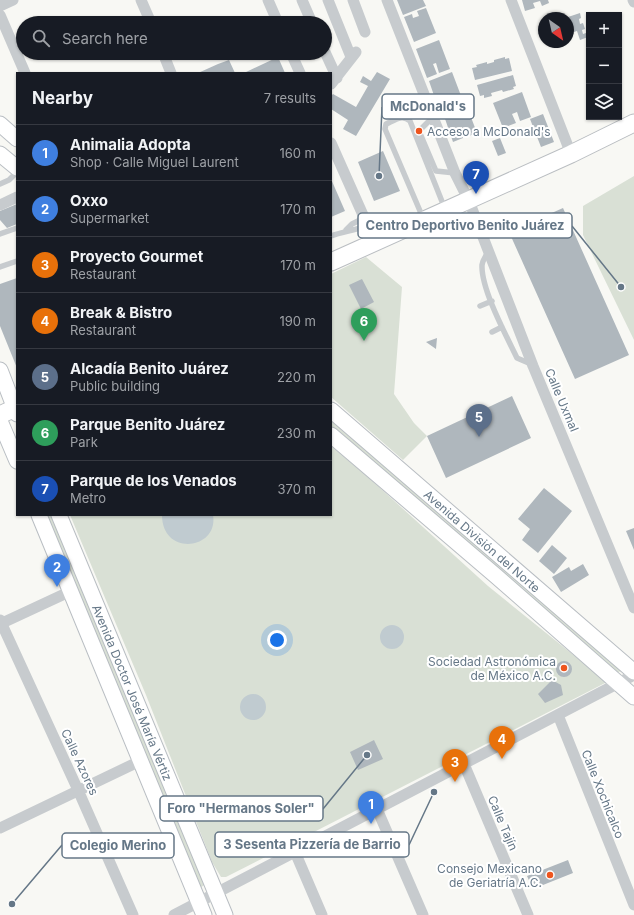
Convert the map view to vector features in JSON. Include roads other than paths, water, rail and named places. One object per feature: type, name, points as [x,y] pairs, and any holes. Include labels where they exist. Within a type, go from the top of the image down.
[{"type":"main road","points":[[332,262],[469,201],[634,123]]},
{"type":"main road","points":[[0,124],[16,138]]},
{"type":"main road","points":[[0,154],[16,167]]},
{"type":"main road","points":[[0,370],[12,411]]},
{"type":"main road","name":"Avenida División del Norte","points":[[332,411],[634,672]]},
{"type":"main road","points":[[0,421],[16,459]]},
{"type":"main road","name":"Avenida División del Norte","points":[[332,436],[634,697]]},
{"type":"main road","name":"Avenida Doctor José María Vértiz","points":[[39,516],[201,909]]},
{"type":"main road","name":"Avenida Doctor José María Vértiz","points":[[59,516],[225,915]]},
{"type":"street","points":[[0,6],[13,0]]},
{"type":"street","points":[[141,0],[148,16]]},
{"type":"street","points":[[268,0],[275,16]]},
{"type":"street","points":[[302,0],[309,16]]},
{"type":"street","points":[[328,0],[354,54],[334,81]]},
{"type":"street","points":[[353,0],[365,32]]},
{"type":"street","name":"Calle Uxmal","points":[[387,0],[455,173],[469,201],[489,250],[533,366],[634,608]]},
{"type":"street","points":[[511,0],[571,154]]},
{"type":"street","points":[[0,15],[16,52]]},
{"type":"street","points":[[19,60],[25,72]]},
{"type":"street","points":[[166,60],[171,72]]},
{"type":"street","points":[[294,60],[300,72]]},
{"type":"street","points":[[327,60],[331,72]]},
{"type":"street","points":[[332,145],[375,242]]},
{"type":"street","points":[[0,205],[16,197]]},
{"type":"street","points":[[0,622],[71,591]]},
{"type":"street","name":"Calle Azores","points":[[0,622],[78,790],[133,915]]},
{"type":"street","points":[[174,915],[201,909],[215,894],[634,675]]},
{"type":"street","name":"Calle Xochicalco","points":[[558,715],[634,905]]},
{"type":"street","points":[[0,828],[140,761]]},
{"type":"street","name":"Calle Tajín","points":[[464,764],[528,915]]},
{"type":"street","points":[[377,809],[424,915]]},
{"type":"street","points":[[295,852],[322,915]]},
{"type":"lane","points":[[424,220],[385,126],[400,117],[406,118],[417,131],[434,173],[446,211]]},
{"type":"lane","points":[[417,131],[433,117]]},
{"type":"lane","points":[[0,184],[10,180],[16,173]]},
{"type":"lane","points":[[434,173],[455,173]]},
{"type":"lane","points":[[332,236],[346,230],[356,231],[366,221]]},
{"type":"lane","points":[[0,234],[16,228]]},
{"type":"lane","points":[[489,250],[482,262],[482,274],[492,301],[502,327],[517,358],[533,366]]},
{"type":"lane","points":[[0,267],[16,261]]},
{"type":"lane","points":[[480,306],[492,301]]},
{"type":"lane","points":[[492,332],[502,327]]},
{"type":"place","name":"Acceso a McDonald's","points":[[419,131]]},
{"type":"place","name":"McDonald's","points":[[379,176]]},
{"type":"place","name":"Parque de los Venados","points":[[476,194]]},
{"type":"place","name":"Centro Deportivo Benito Juárez","points":[[621,287]]},
{"type":"place","name":"Parque Benito Juárez","points":[[364,341]]},
{"type":"place","name":"Alcadía Benito Juárez","points":[[479,437]]},
{"type":"place","name":"Oxxo","points":[[57,587]]},
{"type":"place","name":"Sociedad Astronómica de México A.C.","points":[[564,668]]},
{"type":"place","name":"Foro \"Hermanos Soler\"","points":[[367,755]]},
{"type":"place","name":"Break & Bistro","points":[[502,759]]},
{"type":"place","name":"Proyecto Gourmet","points":[[455,782]]},
{"type":"place","name":"3 Sesenta Pizzería de Barrio","points":[[434,792]]},
{"type":"place","name":"Animalia Adopta","points":[[371,824]]},
{"type":"place","name":"Consejo Mexicano de Geriatría A.C.","points":[[550,875]]},
{"type":"place","name":"Colegio Merino","points":[[12,904]]}]
